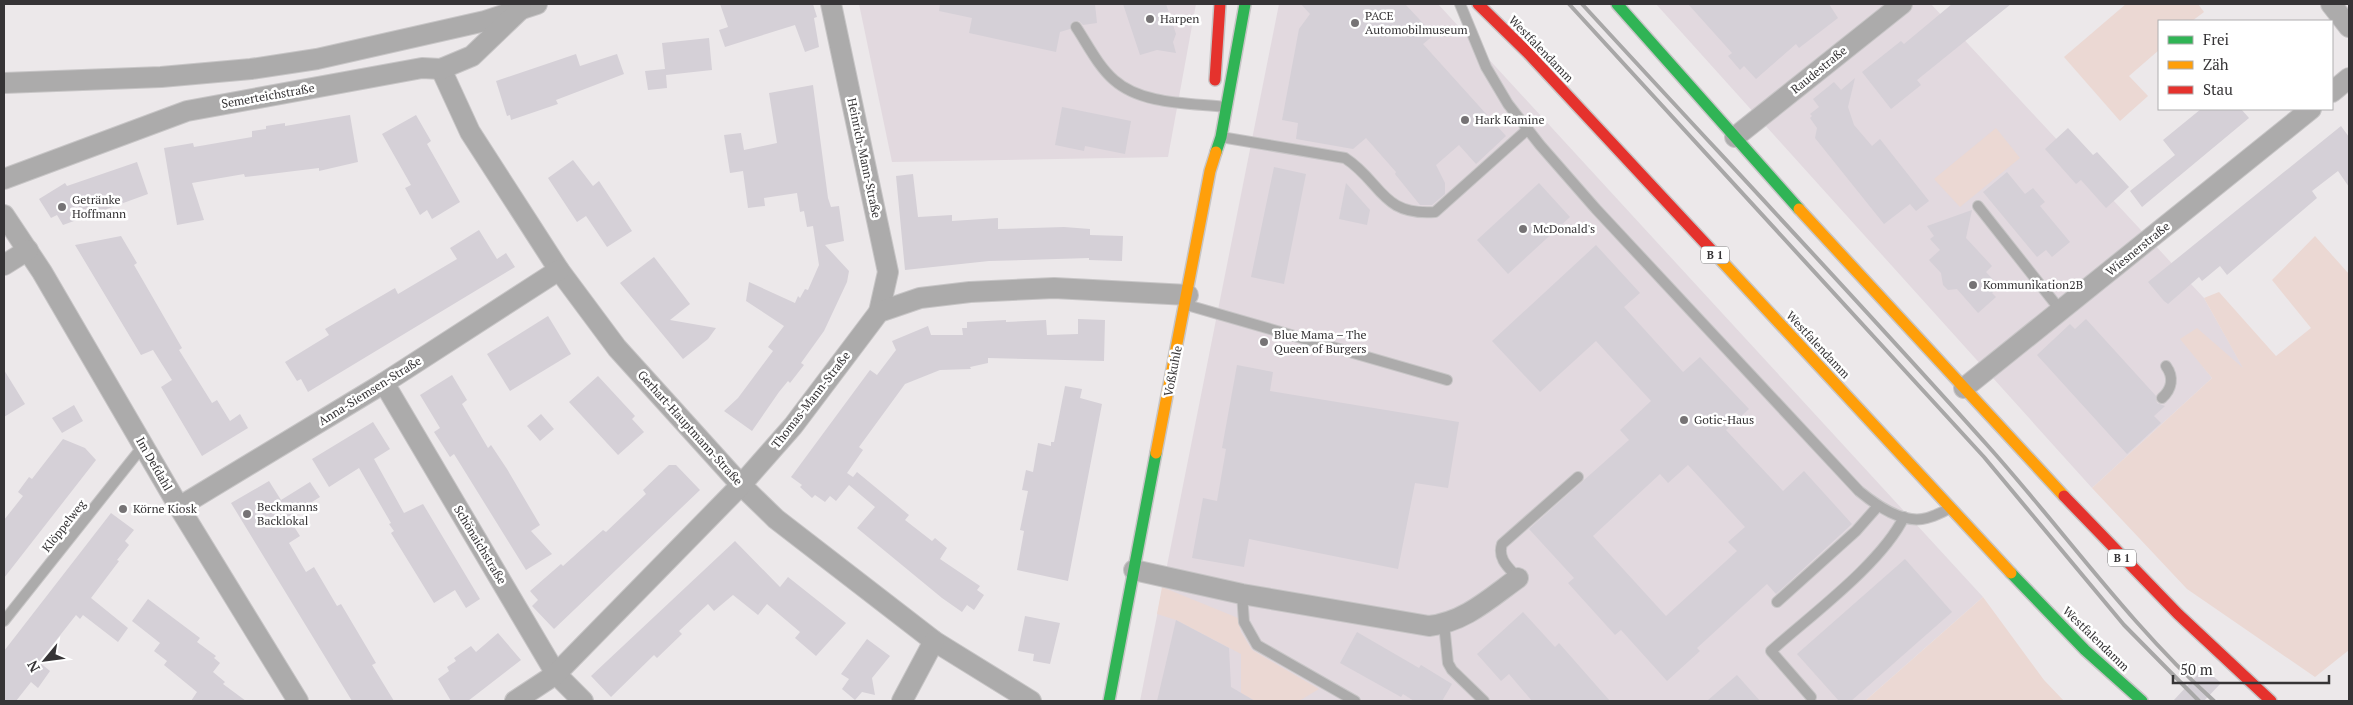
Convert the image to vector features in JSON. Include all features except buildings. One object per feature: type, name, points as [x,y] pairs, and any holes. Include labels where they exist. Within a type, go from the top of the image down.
[{"type":"main road","name":"Voßkuhle","points":[[1210,171],[1209,149],[1220,4]]},
{"type":"main road","name":"Voßkuhle","points":[[1109,701],[1187,300],[1210,171],[1221,137],[1245,4]]},
{"type":"main road","name":"Westfalendamm","points":[[1478,4],[1527,52],[2015,577],[2085,650],[2142,701]]},
{"type":"main road","name":"B 1","points":[[1617,4],[1735,137],[2082,516],[2164,600],[2271,701]]},
{"type":"street","name":"Heinrich-Mann-Straße","points":[[831,4],[888,272],[879,312]]},
{"type":"street","name":"Raudestraße","points":[[1735,137],[1902,4]]},
{"type":"street","points":[[2331,4],[2349,27]]},
{"type":"street","name":"Semerteichstraße","points":[[4,179],[187,111],[422,68],[441,70],[472,56],[529,6]]},
{"type":"street","name":"Semerteichstraße","points":[[4,83],[161,78],[251,69],[317,59],[485,20],[529,6]]},
{"type":"street","name":"Gerhart-Hauptmann-Straße","points":[[441,70],[470,132],[560,270],[617,348],[741,485],[776,519],[934,641],[1031,701]]},
{"type":"street","points":[[2333,91],[2349,78]]},
{"type":"street","name":"Wiesnerstraße","points":[[1964,388],[2311,110]]},
{"type":"street","name":"Im Defdahl","points":[[4,215],[28,250],[179,507],[298,701]]},
{"type":"street","points":[[4,265],[28,250]]},
{"type":"street","name":"Anna-Siemsen-Straße","points":[[179,507],[384,383],[560,270]]},
{"type":"street","points":[[879,312],[920,298],[970,292],[1054,288],[1187,300]]},
{"type":"street","name":"Thomas-Mann-Straße","points":[[515,701],[556,674],[741,485],[793,426],[879,312]]},
{"type":"street","name":"Schönaichstraße","points":[[384,383],[556,674],[583,701]]},
{"type":"street","points":[[1134,570],[1242,594],[1429,626],[1444,624],[1473,612],[1518,578]]},
{"type":"street","points":[[902,701],[934,641]]},
{"type":"lane","points":[[1460,4],[1486,67],[1508,104],[1528,130],[1596,209],[1859,491],[1878,506],[1904,517],[1926,519],[1951,508]]},
{"type":"lane","points":[[1076,27],[1100,65],[1115,81],[1136,92],[1159,99],[1214,97],[1226,107]]},
{"type":"lane","points":[[1221,137],[1345,158],[1354,164],[1375,189],[1397,208],[1419,214],[1435,212],[1528,130]]},
{"type":"lane","points":[[1978,206],[2061,311]]},
{"type":"lane","points":[[1187,300],[1447,380]]},
{"type":"lane","points":[[2162,398],[2171,385],[2171,377],[2166,366]]},
{"type":"lane","name":"Klöppelweg","points":[[4,621],[143,446]]},
{"type":"lane","points":[[1518,578],[1502,560],[1499,552],[1502,544],[1578,477]]},
{"type":"lane","points":[[1777,602],[1856,531],[1878,506]]},
{"type":"lane","points":[[1811,697],[1771,650],[1876,555],[1904,517]]},
{"type":"lane","points":[[1242,594],[1244,622],[1256,645],[1355,701]]},
{"type":"lane","points":[[1444,624],[1448,663],[1452,670],[1484,701]]},
{"type":"shaded area","points":[[859,4],[1196,4],[1168,157],[892,162]]},
{"type":"shaded area","points":[[1279,4],[1438,4],[1983,597],[1865,701],[1140,701]]},
{"type":"shaded area","points":[[1656,4],[1931,4],[2204,298],[2244,369],[2181,338],[2212,378],[2092,488]]},
{"type":"shaded area","points":[[2126,4],[2198,4],[2204,12],[2193,20],[2158,20],[2158,51],[2129,76],[2148,96],[2120,121],[2064,57]]},
{"type":"shaded area","points":[[1996,128],[2020,158],[1960,207],[1934,179]]},
{"type":"shaded area","points":[[2315,236],[2349,274],[2349,650],[2315,677],[2187,589],[2092,488],[2212,378],[2180,339],[2197,328],[2243,368],[2204,298],[2219,292],[2276,356],[2311,328],[2272,280]]},
{"type":"shaded area","points":[[1162,587],[1238,618],[1241,632],[1252,650],[1319,689],[1299,701],[1255,701],[1241,693],[1241,654],[1176,620],[1157,614]]},
{"type":"shaded area","points":[[1983,597],[2044,680],[2064,701],[1865,701]]},
{"type":"railway","points":[[1569,4],[1984,457],[2124,625],[2199,701]]},
{"type":"railway","points":[[1582,4],[1938,390],[2016,478],[2125,609],[2214,701]]},
{"type":"traffic: fast","points":[[1216,152],[1221,137],[1245,4]]},
{"type":"traffic: fast","points":[[1617,4],[1799,209]]},
{"type":"traffic: fast","points":[[1109,701],[1156,453]]},
{"type":"traffic: fast","points":[[2011,573],[2085,650],[2142,701]]},
{"type":"traffic: slow","points":[[1156,453],[1210,171],[1216,152]]},
{"type":"traffic: slow","points":[[1799,209],[2064,496]]},
{"type":"traffic: slow","points":[[1717,256],[2011,573]]},
{"type":"traffic: jam","points":[[1215,80],[1220,4]]},
{"type":"traffic: jam","points":[[1478,4],[1527,52],[1717,256]]},
{"type":"traffic: jam","points":[[2064,496],[2178,614],[2271,701]]},
{"type":"place","name":"Harpen","points":[[1150,19]]},
{"type":"place","name":"PACE Automobilmuseum","points":[[1355,23]]},
{"type":"place","name":"Hark Kamine","points":[[1465,120]]},
{"type":"place","name":"Getränke Hoffmann","points":[[62,207]]},
{"type":"place","name":"McDonald's","points":[[1523,229]]},
{"type":"place","name":"Kommunikation2B","points":[[1973,285]]},
{"type":"place","name":"Blue Mama – The Queen of Burgers","points":[[1264,342]]},
{"type":"place","name":"Gotic-Haus","points":[[1684,420]]},
{"type":"place","name":"Körne Kiosk","points":[[123,509]]},
{"type":"place","name":"Beckmanns Backlokal","points":[[247,514]]}]
